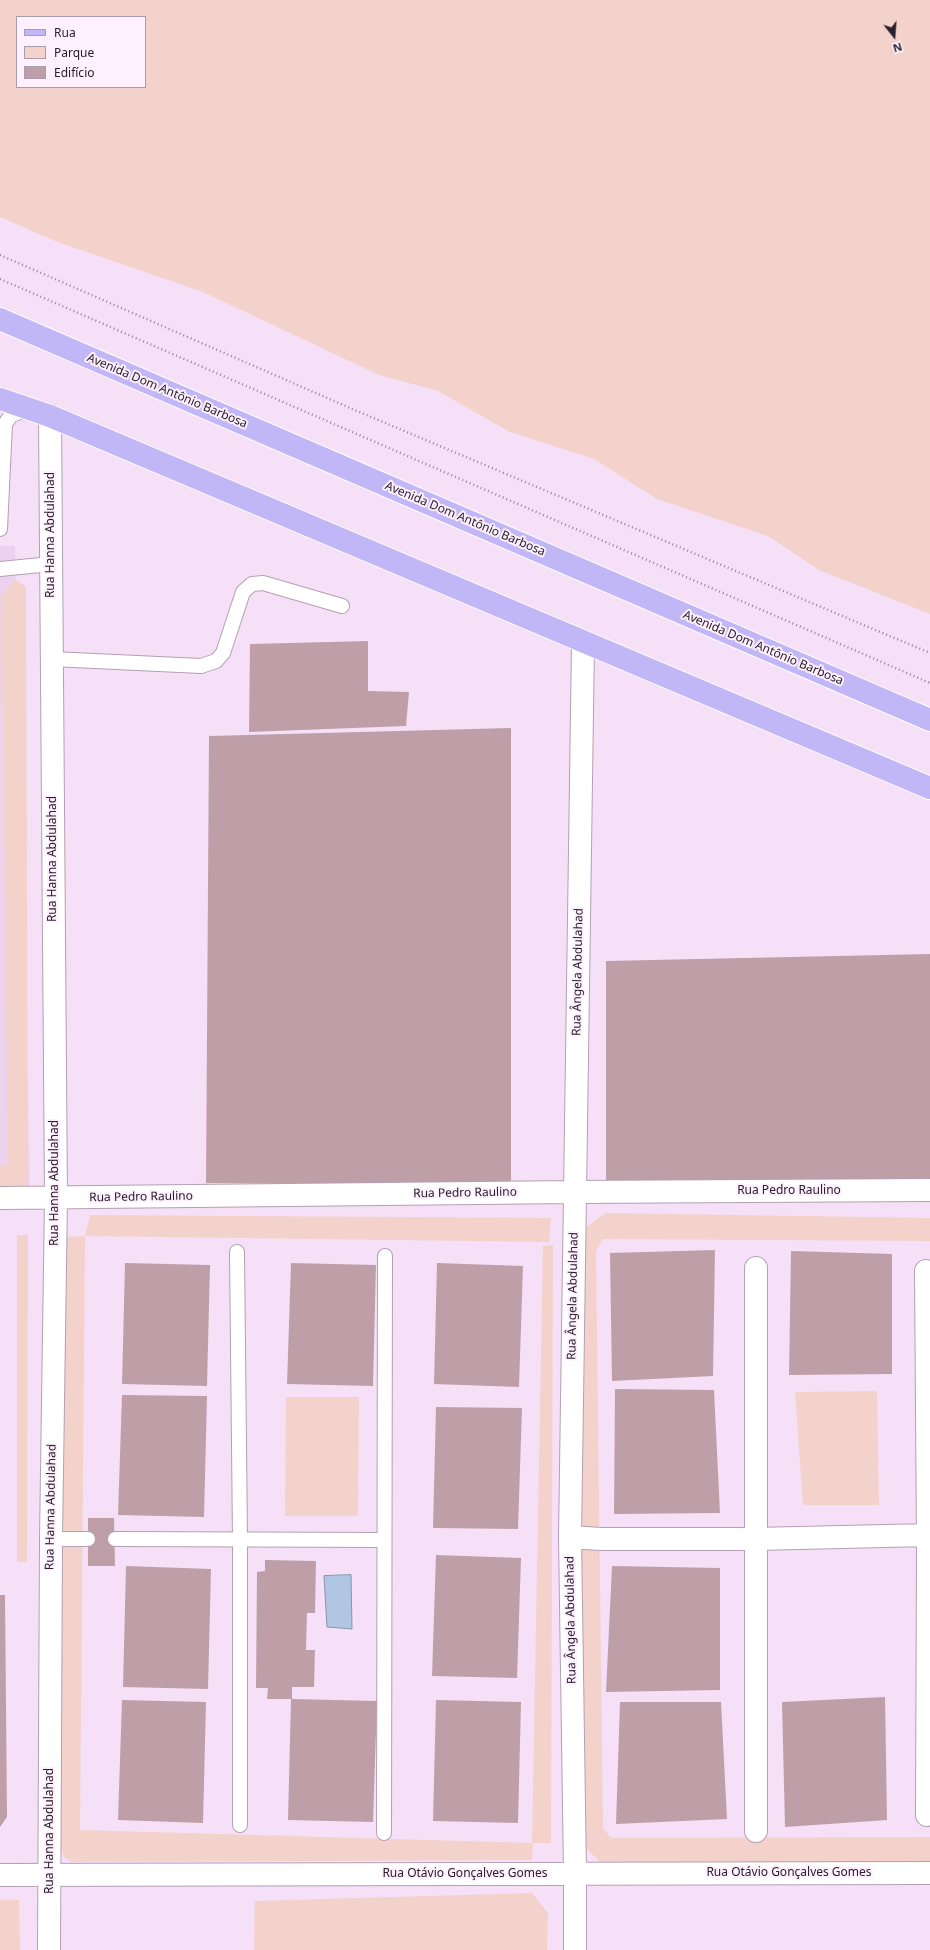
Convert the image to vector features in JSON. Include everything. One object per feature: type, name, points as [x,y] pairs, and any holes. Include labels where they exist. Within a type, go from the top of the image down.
[{"type":"main road","name":"Avenida Dom Antônio Barbosa","points":[[0,319],[930,720]]},
{"type":"main road","points":[[0,399],[50,416],[583,643],[930,788]]},
{"type":"street","name":"Rua Hanna Abdulahad","points":[[49,1950],[51,1539],[56,1198],[50,416]]},
{"type":"street","name":"Rua Ângela Abdulahad","points":[[575,1950],[570,1537],[583,643]]},
{"type":"street","name":"Rua Pedro Raulino","points":[[0,1198],[930,1190]]},
{"type":"street","points":[[756,1268],[756,1831]]},
{"type":"street","points":[[926,1271],[928,1535],[927,1816]]},
{"type":"street","points":[[570,1537],[601,1539],[755,1539],[928,1535]]},
{"type":"street","name":"Rua Otávio Gonçalves Gomes","points":[[0,1875],[930,1872]]},
{"type":"lane","points":[[0,529],[5,424],[11,415],[28,409]]},
{"type":"lane","points":[[0,569],[51,564]]},
{"type":"lane","points":[[52,659],[201,666],[216,661],[223,653],[243,592],[252,584],[263,583],[342,606]]},
{"type":"lane","points":[[237,1252],[240,1540],[240,1825]]},
{"type":"lane","points":[[384,1833],[385,1256]]},
{"type":"lane","points":[[51,1539],[88,1539]]},
{"type":"lane","points":[[115,1539],[384,1540]]},
{"type":"path","points":[[0,255],[357,411],[930,653]]},
{"type":"path","points":[[0,279],[930,683]]},
{"type":"shaded area","points":[[0,546],[15,546],[30,1188],[0,1187]]},
{"type":"green space","points":[[0,0],[930,0],[930,614],[819,570],[768,536],[657,499],[594,459],[510,432],[438,391],[379,375],[203,292],[55,241],[0,217]]},
{"type":"green space","points":[[15,579],[26,587],[28,1187],[0,1187],[0,1166],[8,1165],[1,597]]},
{"type":"green space","points":[[605,1213],[930,1218],[930,1241],[603,1239],[596,1251],[603,1828],[610,1837],[614,1838],[930,1837],[930,1861],[603,1865],[583,1845],[577,1234]]},
{"type":"green space","points":[[90,1215],[551,1218],[549,1242],[85,1236]]},
{"type":"green space","points":[[17,1235],[28,1235],[27,1562],[17,1562]]},
{"type":"green space","points":[[85,1236],[80,1830],[532,1843],[543,1246],[553,1245],[551,1843],[533,1843],[532,1860],[72,1862],[64,1857],[56,1833],[63,1237]]},
{"type":"green space","points":[[877,1391],[879,1505],[803,1505],[795,1392]]},
{"type":"green space","points":[[286,1397],[359,1397],[358,1516],[285,1516]]},
{"type":"green space","points":[[532,1893],[548,1913],[547,1950],[254,1950],[255,1901]]},
{"type":"green space","points":[[0,1900],[19,1900],[20,1950],[0,1950]]},
{"type":"water","points":[[351,1575],[352,1629],[327,1627],[324,1576]]},
{"type":"building","points":[[368,641],[368,691],[409,692],[406,726],[249,732],[250,644]]},
{"type":"building","points":[[511,728],[511,1185],[206,1183],[209,736]]},
{"type":"building","points":[[930,954],[930,1182],[606,1183],[606,961]]},
{"type":"building","points":[[715,1250],[713,1376],[612,1381],[610,1253]]},
{"type":"building","points":[[791,1251],[892,1254],[892,1374],[789,1375]]},
{"type":"building","points":[[125,1263],[210,1265],[207,1386],[122,1384]]},
{"type":"building","points":[[291,1263],[376,1265],[373,1386],[287,1384]]},
{"type":"building","points":[[437,1263],[523,1266],[519,1387],[434,1384]]},
{"type":"building","points":[[615,1389],[714,1390],[720,1513],[614,1514]]},
{"type":"building","points":[[122,1395],[207,1396],[204,1517],[118,1515]]},
{"type":"building","points":[[436,1407],[522,1408],[518,1529],[433,1528]]},
{"type":"building","points":[[88,1518],[114,1518],[115,1566],[88,1566]]},
{"type":"building","points":[[436,1555],[521,1558],[517,1678],[432,1676]]},
{"type":"building","points":[[265,1560],[316,1561],[315,1613],[307,1613],[306,1650],[315,1650],[314,1687],[292,1687],[292,1699],[377,1701],[373,1822],[288,1820],[291,1699],[267,1699],[268,1688],[256,1688],[257,1572],[265,1571]]},
{"type":"building","points":[[126,1566],[211,1569],[208,1689],[123,1687]]},
{"type":"building","points":[[612,1566],[720,1568],[720,1690],[606,1692]]},
{"type":"building","points":[[0,1595],[5,1595],[7,1817],[0,1827]]},
{"type":"building","points":[[885,1697],[887,1820],[785,1827],[782,1702]]},
{"type":"building","points":[[122,1700],[206,1702],[203,1823],[118,1820]]},
{"type":"building","points":[[436,1700],[521,1702],[518,1823],[433,1821]]},
{"type":"building","points":[[620,1702],[721,1702],[727,1819],[616,1824]]}]
